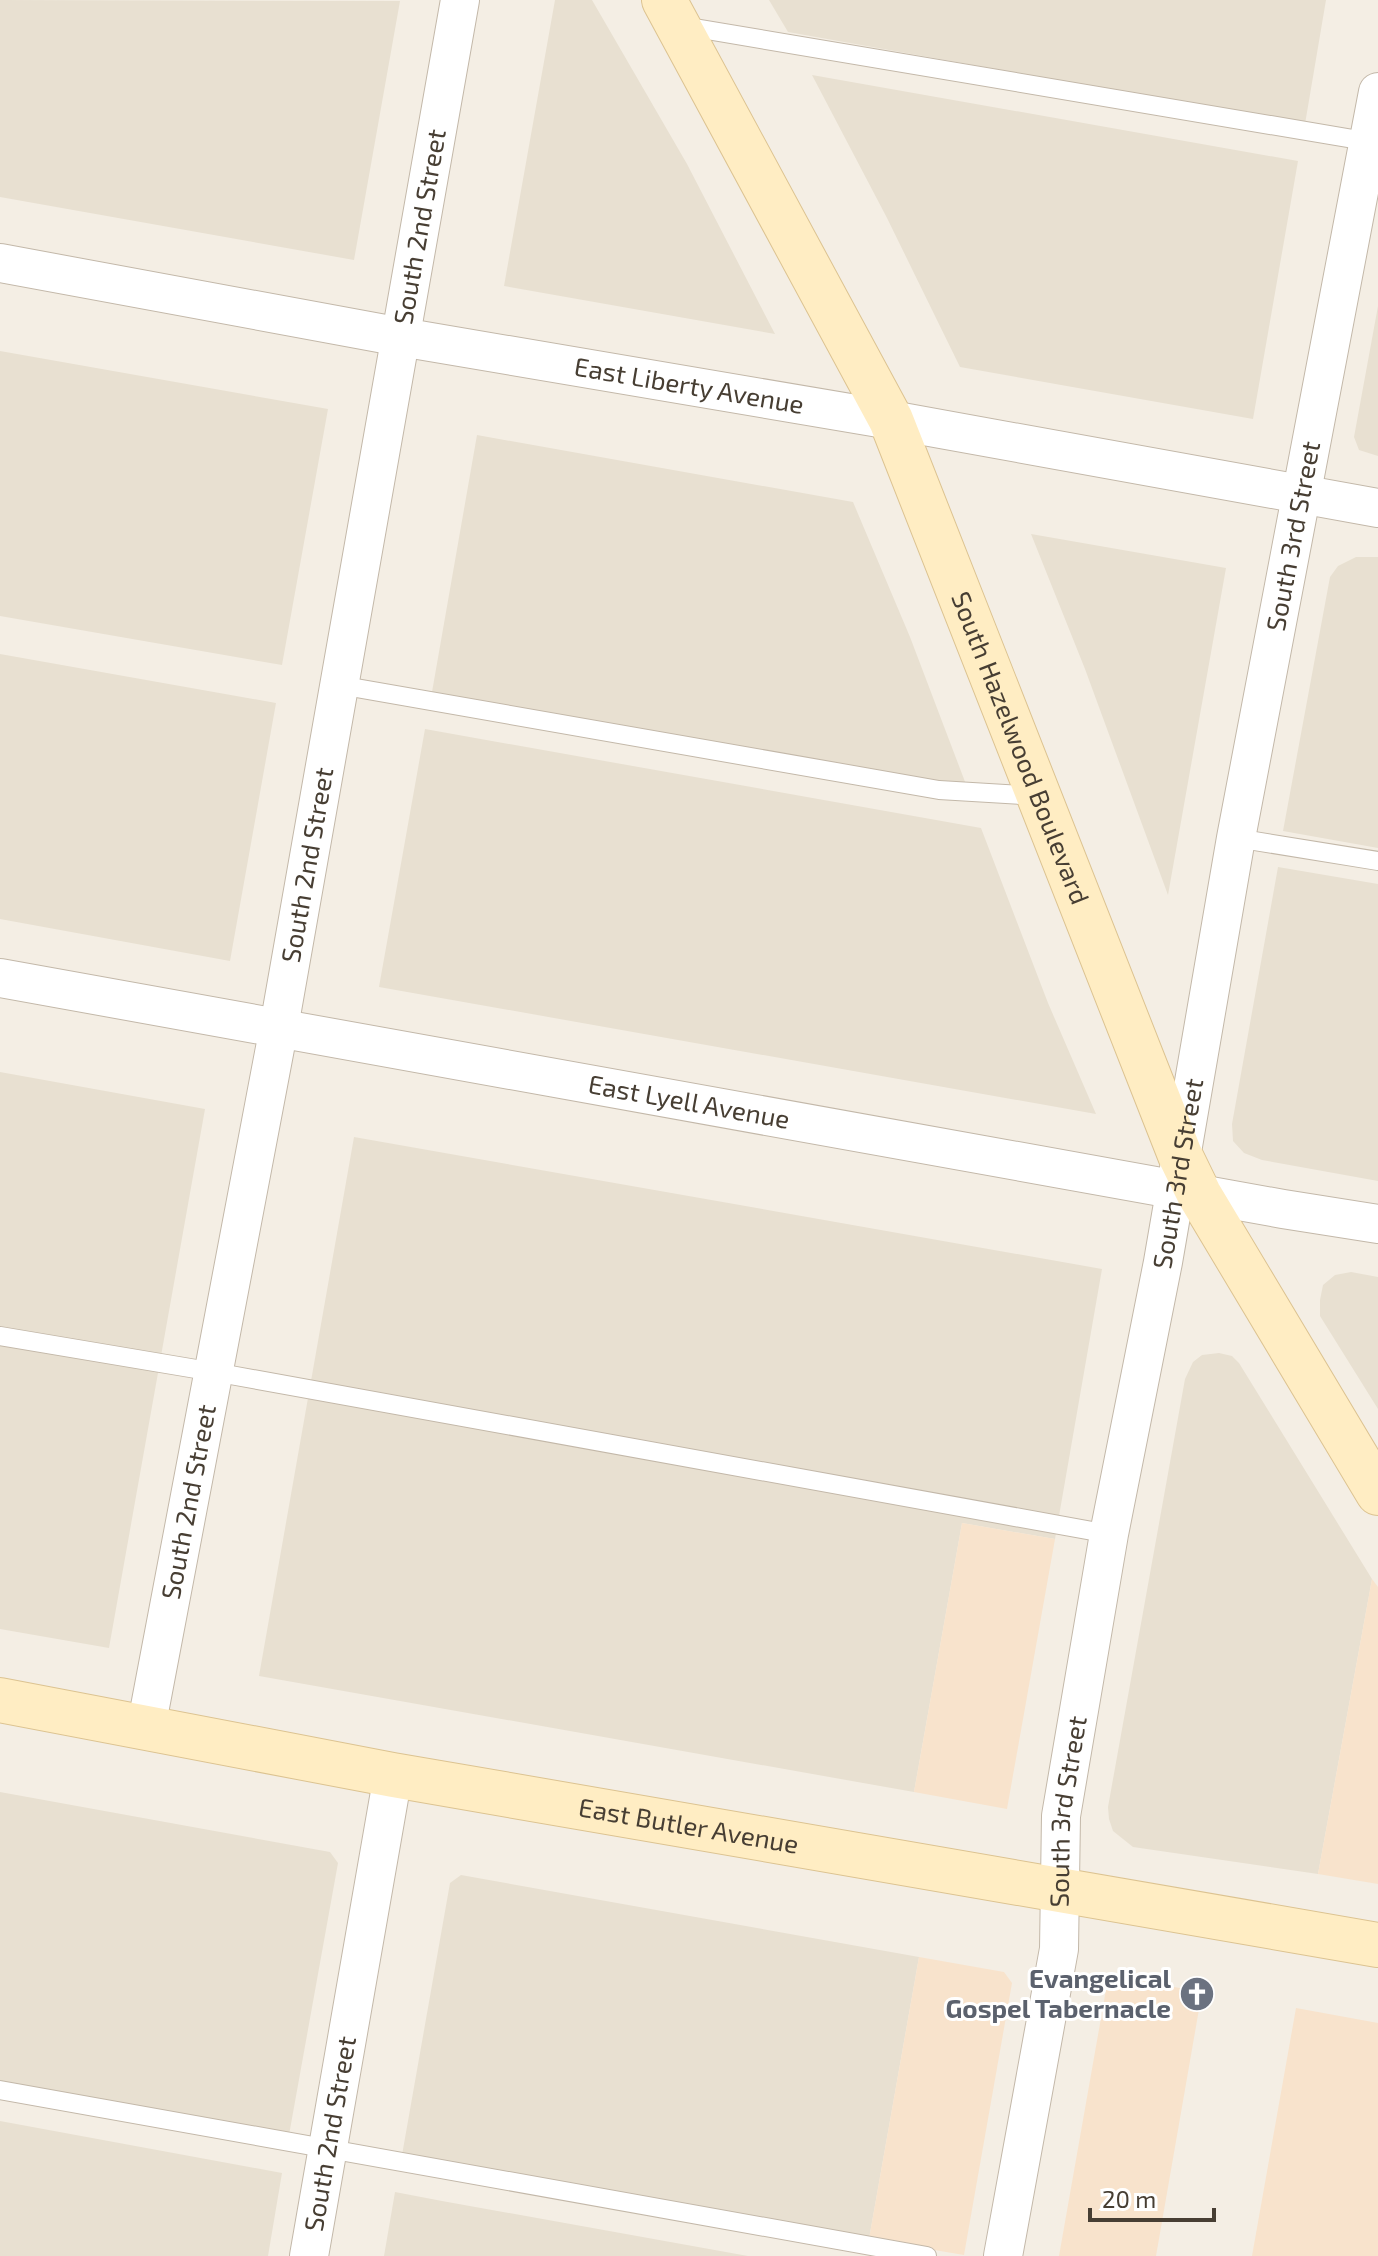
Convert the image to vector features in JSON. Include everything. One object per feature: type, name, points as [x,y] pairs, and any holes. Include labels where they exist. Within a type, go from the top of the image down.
[{"type":"street","name":"South 2nd Street","points":[[146,1728],[279,1027],[460,0]]},
{"type":"street","name":"South Hazelwood Boulevard","points":[[671,12],[891,420],[1040,796],[1185,1180],[1378,1493]]},
{"type":"street","name":"South 3rd Street","points":[[1003,2256],[1059,1949],[1061,1816],[1109,1534],[1163,1262],[1185,1180],[1236,838],[1373,143],[1378,92]]},
{"type":"street","name":"East Liberty Avenue","points":[[0,263],[401,337],[891,420],[1378,508]]},
{"type":"street","name":"East Lyell Avenue","points":[[0,978],[1185,1180],[1378,1224]]},
{"type":"street","name":"East Butler Avenue","points":[[0,1700],[393,1775],[1378,1945]]},
{"type":"street","name":"South 2nd Street","points":[[309,2256],[393,1775]]},
{"type":"lane","points":[[671,12],[1373,143]]},
{"type":"lane","points":[[339,685],[939,790],[1040,796]]},
{"type":"lane","points":[[1236,838],[1378,861]]},
{"type":"lane","points":[[0,1336],[1109,1534]]},
{"type":"lane","points":[[0,2090],[927,2256]]},
{"type":"shaded area","points":[[0,0],[400,1],[354,260],[0,197]]},
{"type":"shaded area","points":[[555,0],[592,0],[687,164],[775,334],[504,286]]},
{"type":"shaded area","points":[[769,0],[1326,0],[1305,124],[788,32]]},
{"type":"shaded area","points":[[812,75],[1298,161],[1253,419],[960,367]]},
{"type":"shaded area","points":[[1378,306],[1378,456],[1359,450],[1354,437]]},
{"type":"shaded area","points":[[0,351],[328,409],[282,665],[0,616]]},
{"type":"shaded area","points":[[477,435],[853,502],[910,637],[967,787],[432,692]]},
{"type":"shaded area","points":[[1031,534],[1226,568],[1168,895],[1085,669]]},
{"type":"shaded area","points":[[1356,557],[1378,557],[1378,848],[1283,831],[1330,577],[1338,566]]},
{"type":"shaded area","points":[[0,654],[276,703],[230,961],[0,919]]},
{"type":"shaded area","points":[[425,729],[981,828],[1048,1003],[1096,1114],[379,987]]},
{"type":"shaded area","points":[[1278,867],[1378,884],[1378,1181],[1262,1160],[1244,1153],[1233,1141],[1232,1124]]},
{"type":"shaded area","points":[[0,1072],[205,1109],[109,1648],[0,1629]]},
{"type":"shaded area","points":[[354,1137],[1102,1269],[1055,1539],[962,1523],[914,1792],[259,1676]]},
{"type":"shaded area","points":[[1351,1272],[1378,1277],[1378,1409],[1320,1316],[1323,1285],[1335,1275]]},
{"type":"shaded area","points":[[1219,1353],[1232,1356],[1239,1363],[1372,1579],[1318,1874],[1133,1847],[1113,1831],[1109,1819],[1108,1807],[1185,1379],[1193,1362],[1202,1355]]},
{"type":"shaded area","points":[[962,1523],[1055,1539],[1007,1809],[914,1792]]},
{"type":"shaded area","points":[[1372,1579],[1378,1587],[1378,1884],[1318,1874]]},
{"type":"shaded area","points":[[0,1792],[330,1852],[338,1863],[289,2135],[0,2083]]},
{"type":"shaded area","points":[[461,1875],[919,1957],[869,2239],[402,2155],[450,1883]]},
{"type":"shaded area","points":[[919,1957],[1004,1972],[1012,1983],[964,2255],[869,2239]]},
{"type":"shaded area","points":[[1118,1977],[1202,1992],[1156,2256],[1059,2256],[1107,1984]]},
{"type":"shaded area","points":[[1296,2008],[1378,2023],[1378,2256],[1252,2256]]},
{"type":"shaded area","points":[[0,2121],[282,2173],[268,2256],[0,2256]]},
{"type":"shaded area","points":[[395,2192],[442,2201],[748,2256],[384,2256]]},
{"type":"place","name":"Evangelical Gospel Tabernacle","points":[[1197,1994]]}]
